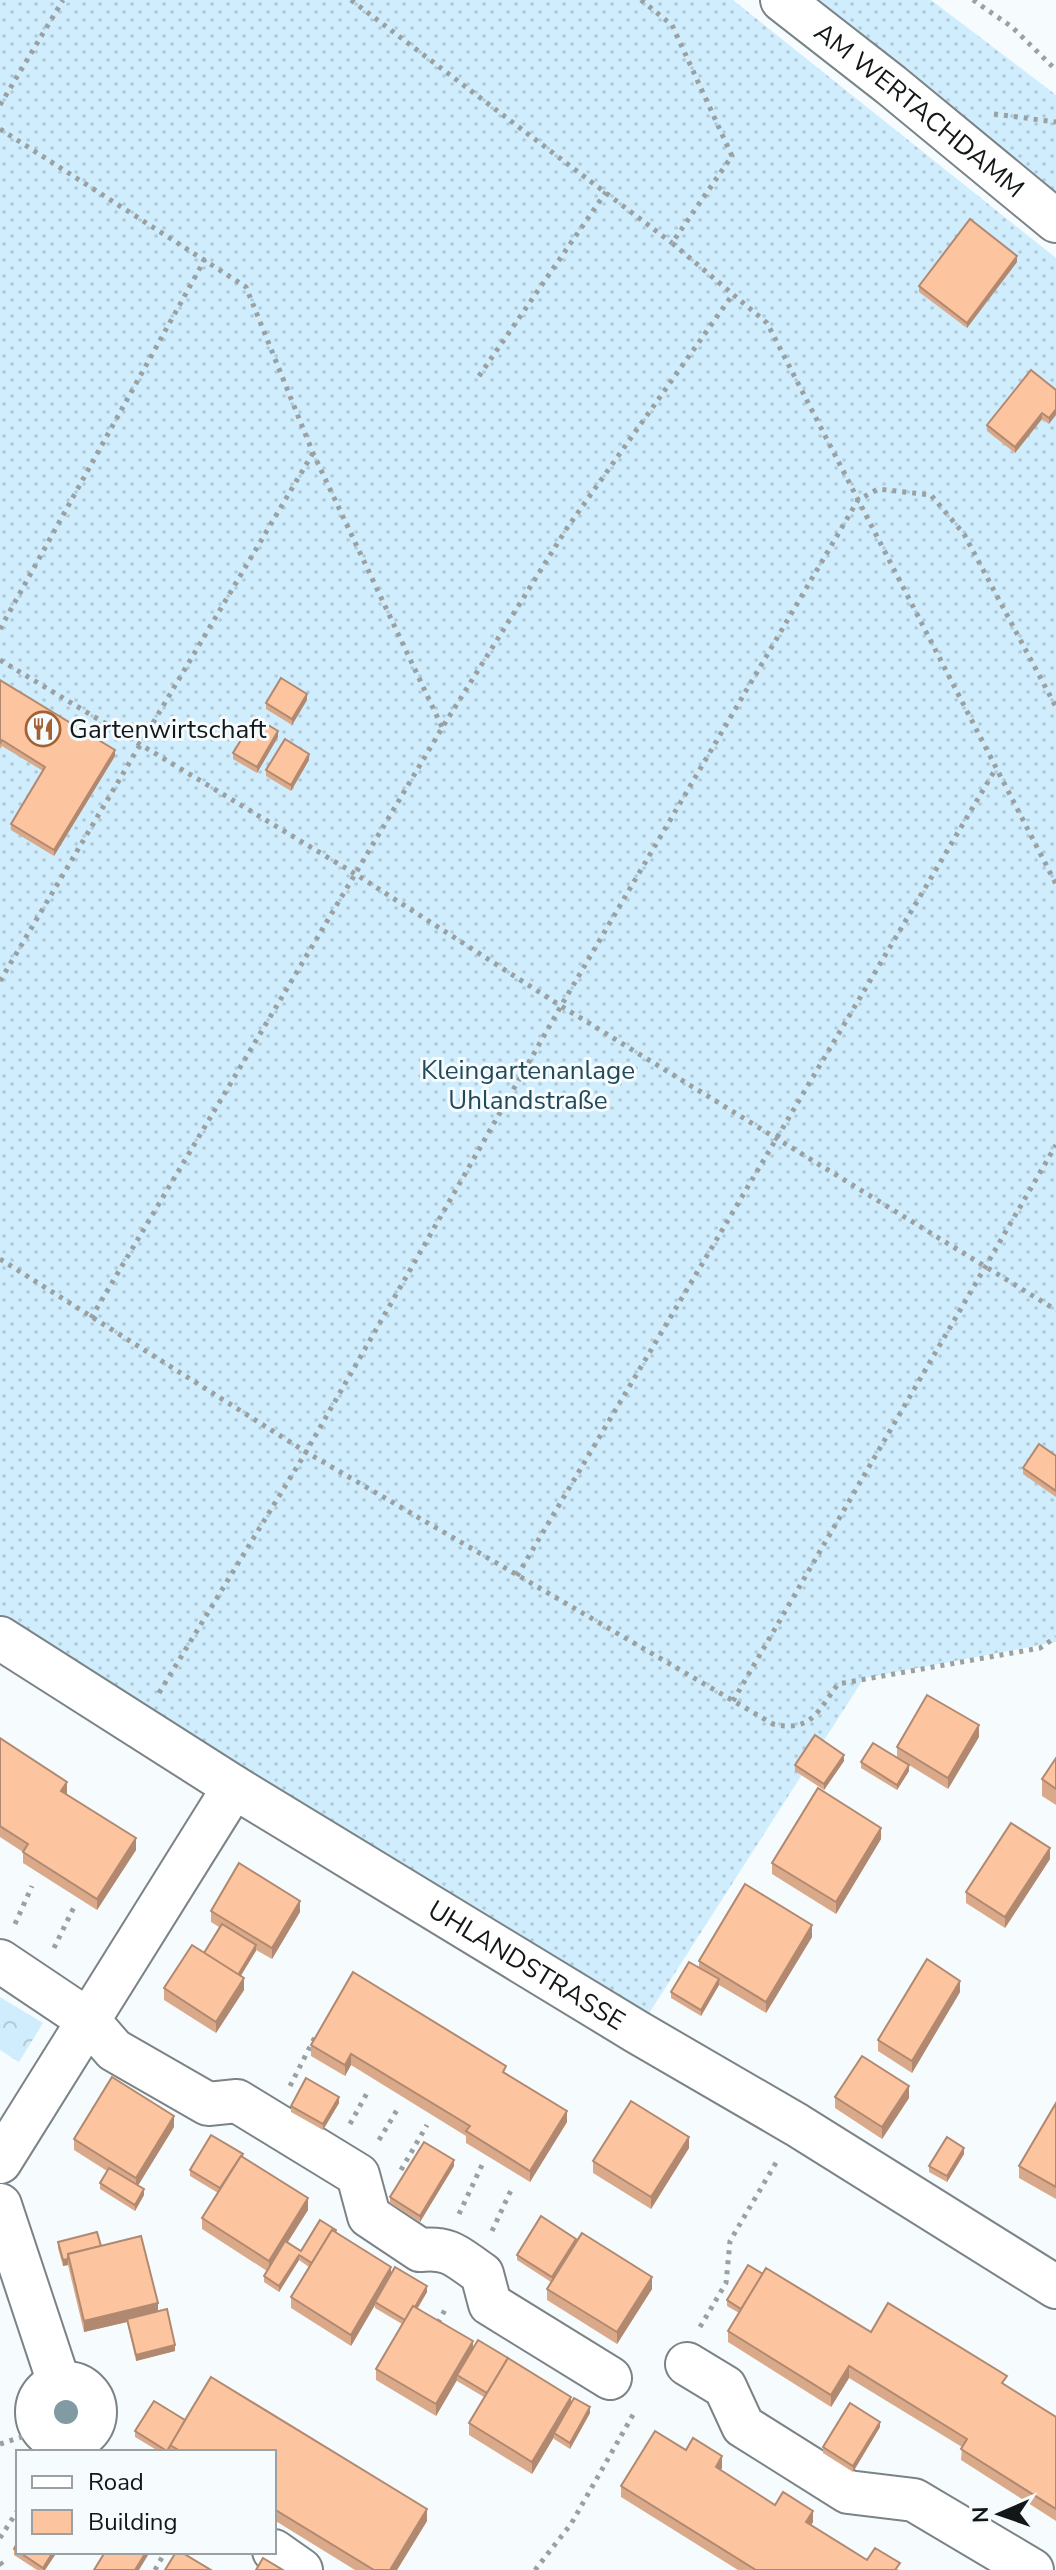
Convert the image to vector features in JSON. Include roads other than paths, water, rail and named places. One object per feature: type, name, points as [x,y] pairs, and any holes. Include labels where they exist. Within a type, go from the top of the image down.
[{"type":"street","name":"AM WERTACHDAMM","points":[[782,0],[1056,221]]},
{"type":"street","name":"UHLANDSTRASSE","points":[[0,1638],[234,1787],[637,2032],[797,2125],[1056,2287]]},
{"type":"street","points":[[0,2162],[234,1787]]},
{"type":"street","points":[[0,1961],[88,2020],[114,2050],[208,2104],[237,2101],[358,2175],[369,2216],[420,2250],[443,2248],[482,2274],[490,2304],[610,2378]]},
{"type":"street","points":[[0,2205],[17,2305],[59,2383],[79,2386],[93,2400],[94,2420],[63,2441]]},
{"type":"street","points":[[687,2364],[725,2387],[743,2426],[848,2492],[914,2500],[1032,2570]]},
{"type":"street","points":[[276,2552],[301,2570]]},
{"type":"place","name":"Gartenwirtschaft","points":[[43,729]]},
{"type":"park label","name":"Kleingartenanlage Uhlandstraße","points":[[528,1085]]}]
